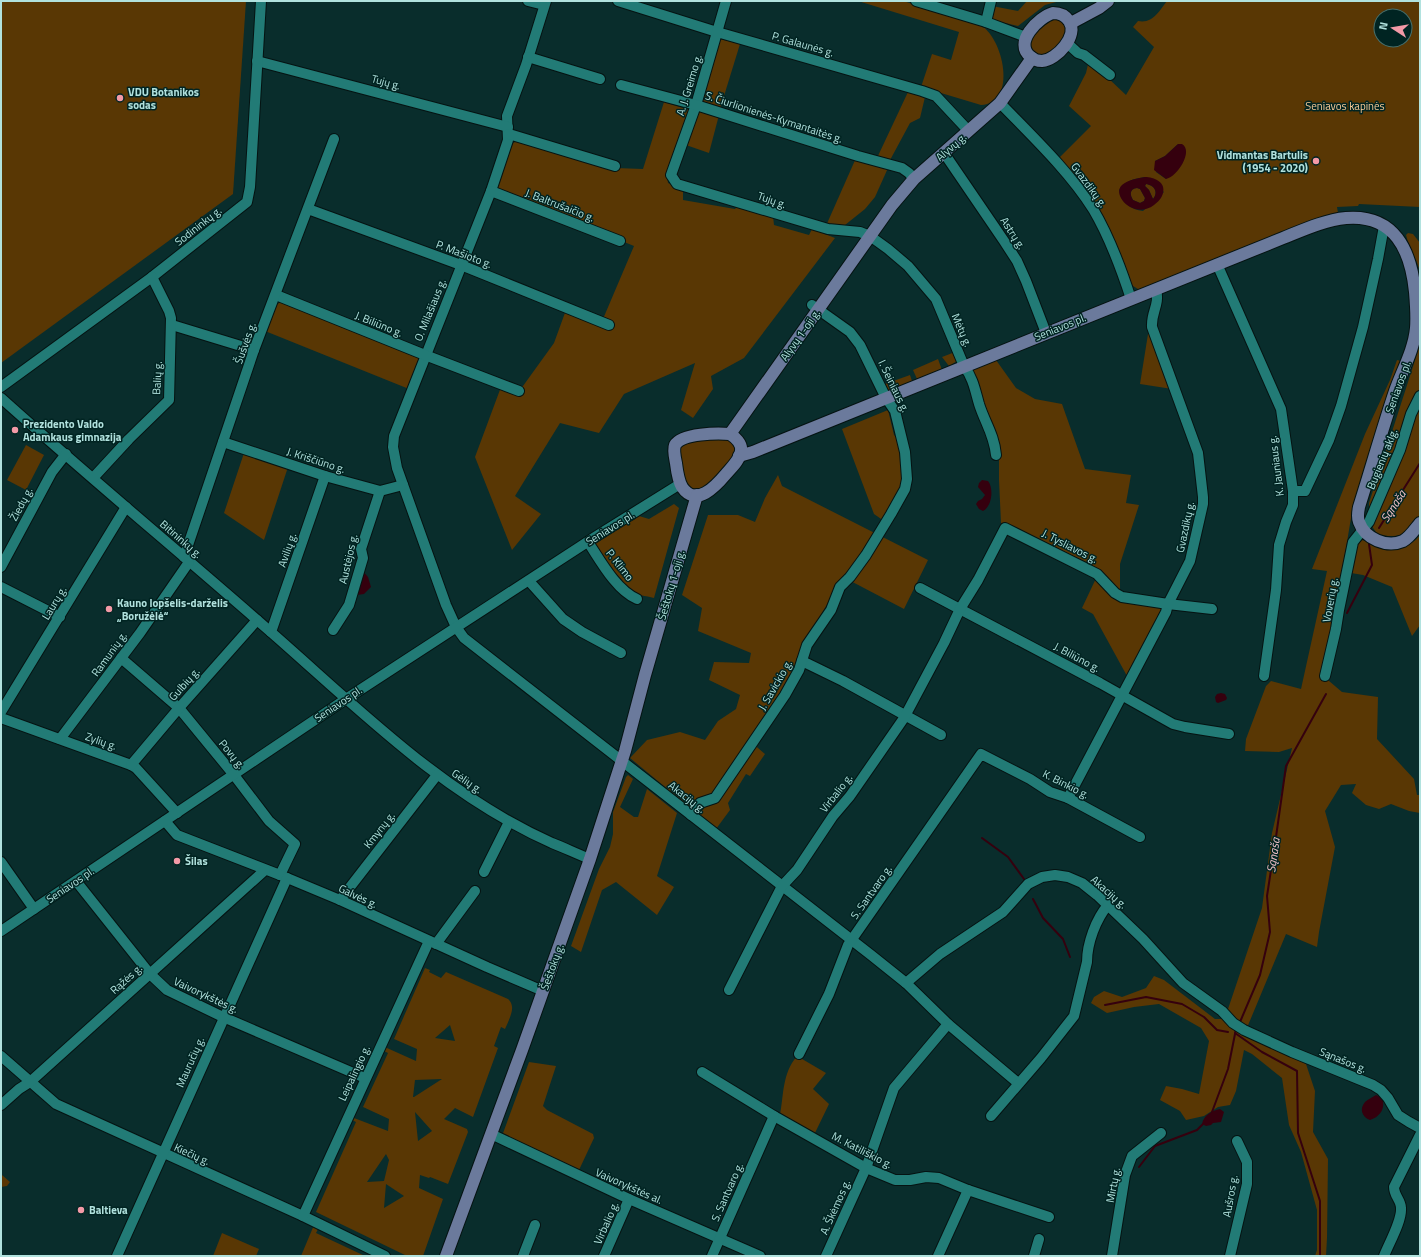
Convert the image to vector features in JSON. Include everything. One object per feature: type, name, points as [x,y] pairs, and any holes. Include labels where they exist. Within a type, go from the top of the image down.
[{"type":"main road","points":[[1071,23],[1099,8],[1108,1]]},
{"type":"main road","points":[[1057,13],[1062,14],[1071,23],[1073,30],[1067,44],[1053,57],[1048,60],[1040,61],[1032,58],[1026,51],[1024,45],[1030,30],[1048,15],[1057,13]]},
{"type":"main road","name":"Alyvų g.","points":[[870,236],[914,179],[1000,103],[1032,58]]},
{"type":"main road","name":"Seniavos pl.","points":[[739,456],[753,452],[1283,238],[1333,220],[1362,218],[1372,220],[1384,226],[1399,240],[1413,275],[1416,329],[1409,355],[1389,410],[1359,507],[1358,518],[1362,529]]},
{"type":"main road","name":"Alyvų 1-oji g.","points":[[730,434],[815,308],[870,236]]},
{"type":"main road","points":[[730,434],[736,437],[740,445],[741,450],[739,456],[734,465],[712,489],[703,494],[690,494],[680,484],[674,452],[675,445],[678,441],[690,436],[730,434]]},
{"type":"main road","name":"Šeštokų 1-oji g.","points":[[644,675],[697,495]]},
{"type":"main road","points":[[1362,529],[1370,537],[1378,541],[1395,543],[1408,538],[1420,523]]},
{"type":"main road","name":"Šeštokų g.","points":[[446,1256],[590,858],[622,760],[644,675]]},
{"type":"street","name":"Sodininkų g.","points":[[1,387],[152,277],[247,202],[250,187],[261,1]]},
{"type":"street","points":[[528,1],[545,3]]},
{"type":"street","name":"P. Galaunės g.","points":[[618,1],[717,32],[936,96],[968,132]]},
{"type":"street","name":"A. J. Greimo g.","points":[[671,175],[696,105],[726,1]]},
{"type":"street","points":[[916,1],[986,22],[1026,37]]},
{"type":"street","points":[[986,22],[990,1]]},
{"type":"street","name":"O. Milašiaus g.","points":[[456,627],[446,605],[397,468],[393,447],[394,436],[491,191],[508,140],[507,116],[545,3]]},
{"type":"street","points":[[1067,44],[1110,75]]},
{"type":"street","points":[[528,57],[600,79]]},
{"type":"street","name":"Tujų g.","points":[[257,61],[508,131],[615,166]]},
{"type":"street","name":"S. Čiurlionienės-Kymantaitės g.","points":[[622,85],[696,105],[858,156],[902,168],[914,179]]},
{"type":"street","name":"Gvazdikų g.","points":[[1000,103],[1057,162],[1092,208],[1123,274],[1131,299]]},
{"type":"street","name":"Šušvės g.","points":[[187,560],[223,442],[254,350],[334,140]]},
{"type":"street","name":"Astrų g.","points":[[944,154],[1017,261],[1046,334]]},
{"type":"street","name":"Tujų g.","points":[[671,175],[678,184],[748,204],[793,220],[828,230],[860,232],[870,236]]},
{"type":"street","name":"J. Baltrušaičio g.","points":[[491,191],[620,241]]},
{"type":"street","name":"P. Mašioto g.","points":[[308,209],[461,265],[609,325]]},
{"type":"street","points":[[1293,491],[1305,491],[1329,440],[1341,406],[1363,327],[1384,226]]},
{"type":"street","name":"Mėtų g.","points":[[870,236],[908,266],[936,299],[964,366],[969,372],[973,381],[979,405],[991,429],[995,443],[996,455]]},
{"type":"street","name":"K. Jauniaus g.","points":[[1217,264],[1281,409],[1293,491],[1292,505],[1279,545],[1276,590],[1264,676]]},
{"type":"street","name":"Balių g.","points":[[93,478],[129,439],[169,400],[172,325],[169,311],[152,277]]},
{"type":"street","name":"Gvazdikų g.","points":[[1068,798],[1166,612],[1168,604],[1190,561],[1202,504],[1203,497],[1198,453],[1152,327],[1153,315],[1158,301],[1156,289]]},
{"type":"street","name":"J. Biliūno g.","points":[[276,295],[519,391]]},
{"type":"street","name":"I. Šeiniaus g.","points":[[815,308],[850,332],[860,345],[886,398],[895,411],[903,439],[907,479],[902,496],[866,555]]},
{"type":"street","points":[[172,325],[254,350]]},
{"type":"street","name":"Bugienių aklg.","points":[[1362,529],[1369,522],[1400,450],[1411,414],[1420,396]]},
{"type":"street","name":"Bitininkų g.","points":[[1,398],[346,699]]},
{"type":"street","name":"J. Kriščiūno g.","points":[[223,442],[325,476],[380,491],[403,485]]},
{"type":"street","name":"Žiedų g.","points":[[1,567],[52,472],[66,454]]},
{"type":"street","name":"Avilių g.","points":[[271,632],[325,476]]},
{"type":"street","name":"Seniavos pl.","points":[[1,931],[346,699],[680,484]]},
{"type":"street","name":"Austėjos g.","points":[[333,630],[349,605],[363,558],[361,549],[380,491]]},
{"type":"street","name":"Laurų g.","points":[[1,712],[126,507]]},
{"type":"street","name":"J. Tysliavos g.","points":[[960,609],[978,580],[1005,528],[1098,574],[1115,594],[1122,597],[1212,609]]},
{"type":"street","name":"Voverių g.","points":[[1325,676],[1354,542],[1362,529]]},
{"type":"street","name":"P. Klimo","points":[[588,542],[618,585],[637,599]]},
{"type":"street","name":"J. Savickio g.","points":[[691,815],[700,803],[715,798],[785,695],[799,670],[807,645],[831,610],[840,587],[850,577],[866,555]]},
{"type":"street","name":"Ramunių g.","points":[[60,739],[121,658],[187,560]]},
{"type":"street","points":[[529,581],[563,618],[582,632],[621,653]]},
{"type":"street","points":[[1,587],[60,617]]},
{"type":"street","name":"J. Biliūno g.","points":[[920,588],[1178,726],[1229,734]]},
{"type":"street","name":"Virbalio g.","points":[[729,990],[782,886],[797,870],[833,816],[850,796],[906,715],[960,609]]},
{"type":"street","name":"Gulbių g.","points":[[131,765],[178,708],[257,620]]},
{"type":"street","name":"Akacijų g.","points":[[456,627],[464,638],[852,940],[906,984],[948,1024],[1018,1083]]},
{"type":"street","name":"Povų g.","points":[[121,658],[178,708],[234,775],[269,821],[295,844],[283,876]]},
{"type":"street","points":[[802,661],[844,681],[941,735]]},
{"type":"street","name":"Gėlių g.","points":[[346,699],[437,775],[486,808],[509,822],[590,858]]},
{"type":"street","name":"Zylių g.","points":[[1,718],[131,765],[136,768],[177,813]]},
{"type":"street","name":"K. Binkio g.","points":[[981,754],[1030,779],[1050,792],[1068,798],[1140,837]]},
{"type":"street","name":"S. Santvaro g.","points":[[799,1054],[829,994],[848,945],[981,754]]},
{"type":"street","name":"Kmynų g.","points":[[340,900],[437,775]]},
{"type":"street","name":"Galvės g.","points":[[164,821],[177,835],[340,900],[543,991]]},
{"type":"street","points":[[484,872],[509,822]]},
{"type":"street","points":[[1,862],[34,909]]},
{"type":"street","name":"Rąžės g.","points":[[1,1105],[19,1089],[30,1082],[266,870]]},
{"type":"street","name":"Akacijų g.","points":[[906,984],[946,950],[1003,912],[1028,884],[1042,877],[1056,875],[1068,877],[1082,883],[1108,905],[1143,939],[1183,983],[1222,1011],[1233,1023],[1244,1030]]},
{"type":"street","name":"Mauručių g.","points":[[117,1256],[223,1017],[283,876]]},
{"type":"street","name":"Vaivorykštės g.","points":[[76,881],[150,974],[167,990],[223,1017],[365,1078]]},
{"type":"street","name":"Leipalingio g.","points":[[303,1216],[365,1078],[433,943],[474,891]]},
{"type":"street","points":[[991,1116],[1041,1058],[1074,1016],[1091,939],[1103,911],[1108,905]]},
{"type":"street","points":[[866,1168],[894,1088],[948,1024]]},
{"type":"street","name":"Sąnašos g.","points":[[1244,1030],[1336,1071],[1373,1085],[1381,1090],[1388,1098],[1398,1114],[1420,1128]]},
{"type":"street","name":"Kiečių g.","points":[[1,1056],[56,1104],[163,1154],[303,1216],[385,1256]]},
{"type":"street","name":"M. Katiliškio g.","points":[[702,1072],[774,1116],[866,1168],[895,1180],[910,1180],[926,1177],[939,1178],[968,1190],[1049,1217]]},
{"type":"street","name":"S. Santvaro g.","points":[[712,1256],[774,1116]]},
{"type":"street","name":"Mirtų g.","points":[[1112,1256],[1125,1175],[1132,1156],[1161,1133]]},
{"type":"street","name":"Vaivorykštės al.","points":[[491,1134],[629,1199],[760,1256]]},
{"type":"street","points":[[1384,1256],[1401,1215],[1401,1206],[1394,1193],[1394,1187],[1420,1135]]},
{"type":"street","name":"Aušros g.","points":[[1230,1256],[1247,1184],[1247,1162],[1237,1141]]},
{"type":"street","name":"A. Škėmos g.","points":[[826,1256],[866,1168]]},
{"type":"street","points":[[938,1256],[968,1190]]},
{"type":"street","name":"Virbalio g.","points":[[604,1256],[629,1199]]},
{"type":"street","points":[[522,1256],[534,1225]]},
{"type":"street","points":[[1034,1256],[1039,1239]]},
{"type":"green space","name":"VDU Botanikos sodas","points":[[1,1],[246,1],[233,194],[1,363]]},
{"type":"green space","points":[[858,1],[903,1],[979,24],[988,31],[995,42],[1000,55],[1003,69],[1003,82],[1000,94],[993,102],[981,105],[921,87],[932,54],[951,60],[959,32]]},
{"type":"green space","points":[[1027,1],[1060,1],[1045,5],[1018,26],[992,20],[992,6],[1018,11]]},
{"type":"green space","name":"Seniavos kapinės","points":[[1167,1],[1420,1],[1420,207],[1359,204],[1358,206],[1337,207],[1338,213],[1303,225],[1144,289],[1138,289],[1133,286],[1130,282],[1125,265],[1102,218],[1059,158],[1091,126],[1069,106],[1086,73],[1089,60],[1126,95],[1154,47],[1133,27],[1138,21],[1148,21],[1158,13]],"holes":[[[1178,144],[1166,179],[1156,172],[1155,161],[1165,156]],[[1145,177],[1164,192],[1143,211],[1134,209],[1127,205],[1124,202],[1119,190],[1128,182]]]},
{"type":"green space","points":[[1052,18],[1065,21],[1068,34],[1050,54],[1040,57],[1031,51],[1029,39]]},
{"type":"green space","points":[[720,39],[740,44],[720,109],[701,102]]},
{"type":"green space","points":[[908,92],[925,97],[920,118],[910,123],[889,162],[877,158]]},
{"type":"green space","points":[[664,102],[689,110],[667,175],[668,183],[683,189],[683,200],[735,209],[738,205],[773,216],[774,225],[809,235],[812,229],[835,238],[744,358],[711,376],[713,389],[693,418],[681,410],[695,363],[624,394],[599,433],[560,423],[515,496],[541,514],[512,550],[475,457],[501,387],[523,386],[554,343],[566,310],[600,326],[634,246],[498,191],[495,187],[513,143],[520,140],[616,168],[643,169]]},
{"type":"green space","points":[[699,110],[719,115],[709,153],[683,144]]},
{"type":"green space","points":[[856,158],[888,168],[875,197],[865,209],[845,225],[825,228]]},
{"type":"green space","points":[[1146,184],[1153,187],[1156,191],[1153,199],[1149,190],[1145,186]]},
{"type":"green space","points":[[1137,188],[1140,189],[1145,198],[1144,201],[1140,203],[1133,200],[1131,194],[1131,191]]},
{"type":"green space","points":[[1408,233],[1413,234],[1420,243],[1420,272],[1407,240],[1406,235]]},
{"type":"green space","points":[[282,302],[421,358],[409,389],[265,331],[273,309],[278,303]]},
{"type":"green space","points":[[1151,333],[1172,389],[1140,384],[1148,334]]},
{"type":"green space","points":[[1420,337],[1420,515],[1403,534],[1394,536],[1378,535],[1369,522],[1369,503],[1418,351]]},
{"type":"green space","points":[[955,352],[957,361],[949,366],[942,357]]},
{"type":"green space","points":[[938,359],[942,370],[917,379],[913,370]]},
{"type":"green space","points":[[996,360],[1016,388],[1035,399],[1062,404],[1085,469],[1131,475],[1126,503],[1139,505],[1120,564],[1120,599],[1162,607],[1162,611],[1127,676],[1093,614],[1082,608],[1099,572],[1091,564],[1001,523],[999,444],[972,370]]},
{"type":"green space","points":[[1397,360],[1401,361],[1353,506],[1322,675],[1342,692],[1378,697],[1377,739],[1414,779],[1417,795],[1420,795],[1420,813],[1409,811],[1391,804],[1379,809],[1366,805],[1352,793],[1356,784],[1341,785],[1325,811],[1335,847],[1317,947],[1286,934],[1244,1035],[1306,1064],[1315,1091],[1313,1132],[1328,1159],[1326,1256],[1315,1256],[1317,1250],[1317,1210],[1301,1152],[1289,1125],[1282,1078],[1252,1054],[1244,1050],[1236,1091],[1230,1105],[1218,1107],[1204,1116],[1186,1120],[1180,1111],[1160,1100],[1166,1086],[1199,1094],[1209,1041],[1201,1028],[1159,1004],[1134,1007],[1107,1013],[1091,1003],[1094,997],[1104,991],[1122,997],[1146,988],[1154,976],[1164,980],[1215,1019],[1221,1019],[1228,1009],[1262,908],[1272,833],[1292,748],[1279,752],[1245,751],[1246,739],[1266,686],[1271,681],[1301,689],[1327,571],[1312,569],[1365,434],[1390,380]]},
{"type":"green space","points":[[910,375],[912,381],[911,383],[887,392],[885,384]]},
{"type":"green space","points":[[888,410],[894,435],[899,440],[904,480],[884,521],[874,514],[842,429]]},
{"type":"green space","points":[[725,438],[736,446],[735,456],[704,491],[690,489],[681,476],[680,448],[684,443]]},
{"type":"green space","points":[[26,445],[44,455],[26,490],[7,480]]},
{"type":"green space","points":[[244,453],[288,467],[264,540],[224,513]]},
{"type":"green space","points":[[778,475],[782,486],[928,560],[904,609],[843,577],[801,649],[792,676],[750,741],[765,754],[750,776],[746,774],[728,803],[730,810],[716,829],[630,758],[647,740],[680,732],[705,740],[718,721],[736,709],[740,695],[709,680],[714,662],[749,663],[751,653],[698,631],[702,608],[682,595],[708,515],[738,515],[755,522],[765,498]]},
{"type":"green space","points":[[674,504],[679,508],[654,598],[632,592],[611,569],[594,544],[639,516],[649,519]]},
{"type":"green space","points":[[1420,535],[1420,625],[1412,636],[1392,587],[1363,575],[1351,573],[1357,543],[1362,540],[1385,546],[1401,547],[1408,545]]},
{"type":"green space","points":[[628,775],[633,779],[620,807],[634,817],[638,817],[647,789],[677,813],[657,876],[674,887],[657,915],[616,882],[602,890],[581,952],[571,946],[599,869],[610,847],[613,834],[613,812]]},
{"type":"green space","points":[[425,968],[430,970],[429,972],[441,978],[446,972],[508,999],[511,1002],[511,1013],[505,1029],[501,1027],[494,1046],[498,1048],[473,1117],[455,1108],[444,1119],[467,1129],[468,1132],[448,1184],[420,1175],[419,1188],[443,1199],[423,1256],[407,1256],[316,1212],[356,1122],[350,1119],[354,1118],[388,1131],[389,1119],[363,1107],[388,1053],[382,1050],[384,1048],[416,1061],[417,1049],[394,1039]],"holes":[[[450,1025],[455,1041],[435,1038]],[[442,1079],[413,1097],[415,1080]],[[415,1112],[432,1131],[418,1141]],[[386,1154],[389,1160],[384,1181],[367,1182]],[[386,1184],[404,1196],[384,1208]]]},
{"type":"green space","points":[[797,1056],[826,1073],[813,1089],[829,1104],[814,1135],[780,1115],[786,1077]]},
{"type":"green space","points":[[529,1062],[556,1066],[543,1106],[547,1110],[593,1134],[594,1138],[579,1170],[502,1136]]},
{"type":"green space","points":[[1,1168],[2,1175],[10,1182],[7,1186],[1,1187]]},
{"type":"green space","points":[[314,1225],[319,1227],[316,1233],[365,1256],[301,1256]]},
{"type":"green space","points":[[222,1233],[259,1249],[256,1256],[213,1256]]},
{"type":"shaded area","points":[[1178,144],[1182,144],[1185,147],[1185,158],[1175,174],[1166,179],[1154,170],[1155,161],[1165,156]]},
{"type":"shaded area","points":[[1145,177],[1155,179],[1161,183],[1163,186],[1162,197],[1155,204],[1146,209],[1139,210],[1132,208],[1122,200],[1119,189],[1127,182]],"holes":[[[1146,184],[1153,187],[1156,191],[1153,199],[1149,190],[1145,186]],[[1137,188],[1140,189],[1145,198],[1144,201],[1140,203],[1133,200],[1131,194],[1131,191]]]},
{"type":"shaded area","points":[[982,480],[988,481],[991,488],[990,502],[983,511],[979,509],[976,504],[985,495],[978,487]]},
{"type":"shaded area","points":[[362,570],[368,577],[371,587],[364,594],[357,595]]},
{"type":"shaded area","points":[[1217,694],[1225,694],[1227,698],[1226,700],[1218,703],[1216,702],[1215,697]]},
{"type":"shaded area","points":[[1376,1095],[1382,1098],[1383,1109],[1377,1117],[1370,1120],[1363,1115],[1362,1107],[1366,1101]]},
{"type":"shaded area","points":[[1220,1109],[1224,1112],[1221,1122],[1206,1126],[1202,1124],[1204,1118],[1208,1114]]},
{"type":"waterway","name":"Sąnaša","points":[[1379,528],[1420,463]]},
{"type":"waterway","name":"Sąnaša","points":[[1347,613],[1372,565],[1369,544]]},
{"type":"waterway","name":"Sąnaša","points":[[1240,1022],[1260,975],[1270,932],[1267,896],[1286,766],[1326,694]]},
{"type":"waterway","points":[[982,838],[1008,857],[1024,879]]},
{"type":"waterway","points":[[1033,899],[1043,918],[1063,939],[1070,957]]},
{"type":"waterway","points":[[1105,1005],[1146,997],[1182,1004],[1204,1017],[1217,1030],[1228,1032]]},
{"type":"waterway","points":[[1212,1112],[1228,1069],[1236,1029]]},
{"type":"waterway","points":[[1235,1033],[1262,1052],[1297,1071],[1298,1133],[1320,1201],[1320,1256]]},
{"type":"waterway","points":[[1139,1167],[1155,1146],[1197,1130],[1203,1124]]},
{"type":"place","name":"VDU Botanikos sodas","points":[[120,98]]},
{"type":"place","name":"Vidmantas Bartulis (1954 - 2020)","points":[[1316,161]]},
{"type":"place","name":"Prezidento Valdo Adamkaus gimnazija","points":[[15,430]]},
{"type":"place","name":"Kauno lopšelis-darželis „Boružėlė“","points":[[109,609]]},
{"type":"place","name":"Šilas","points":[[177,861]]},
{"type":"place","name":"Baltieva","points":[[81,1210]]}]
